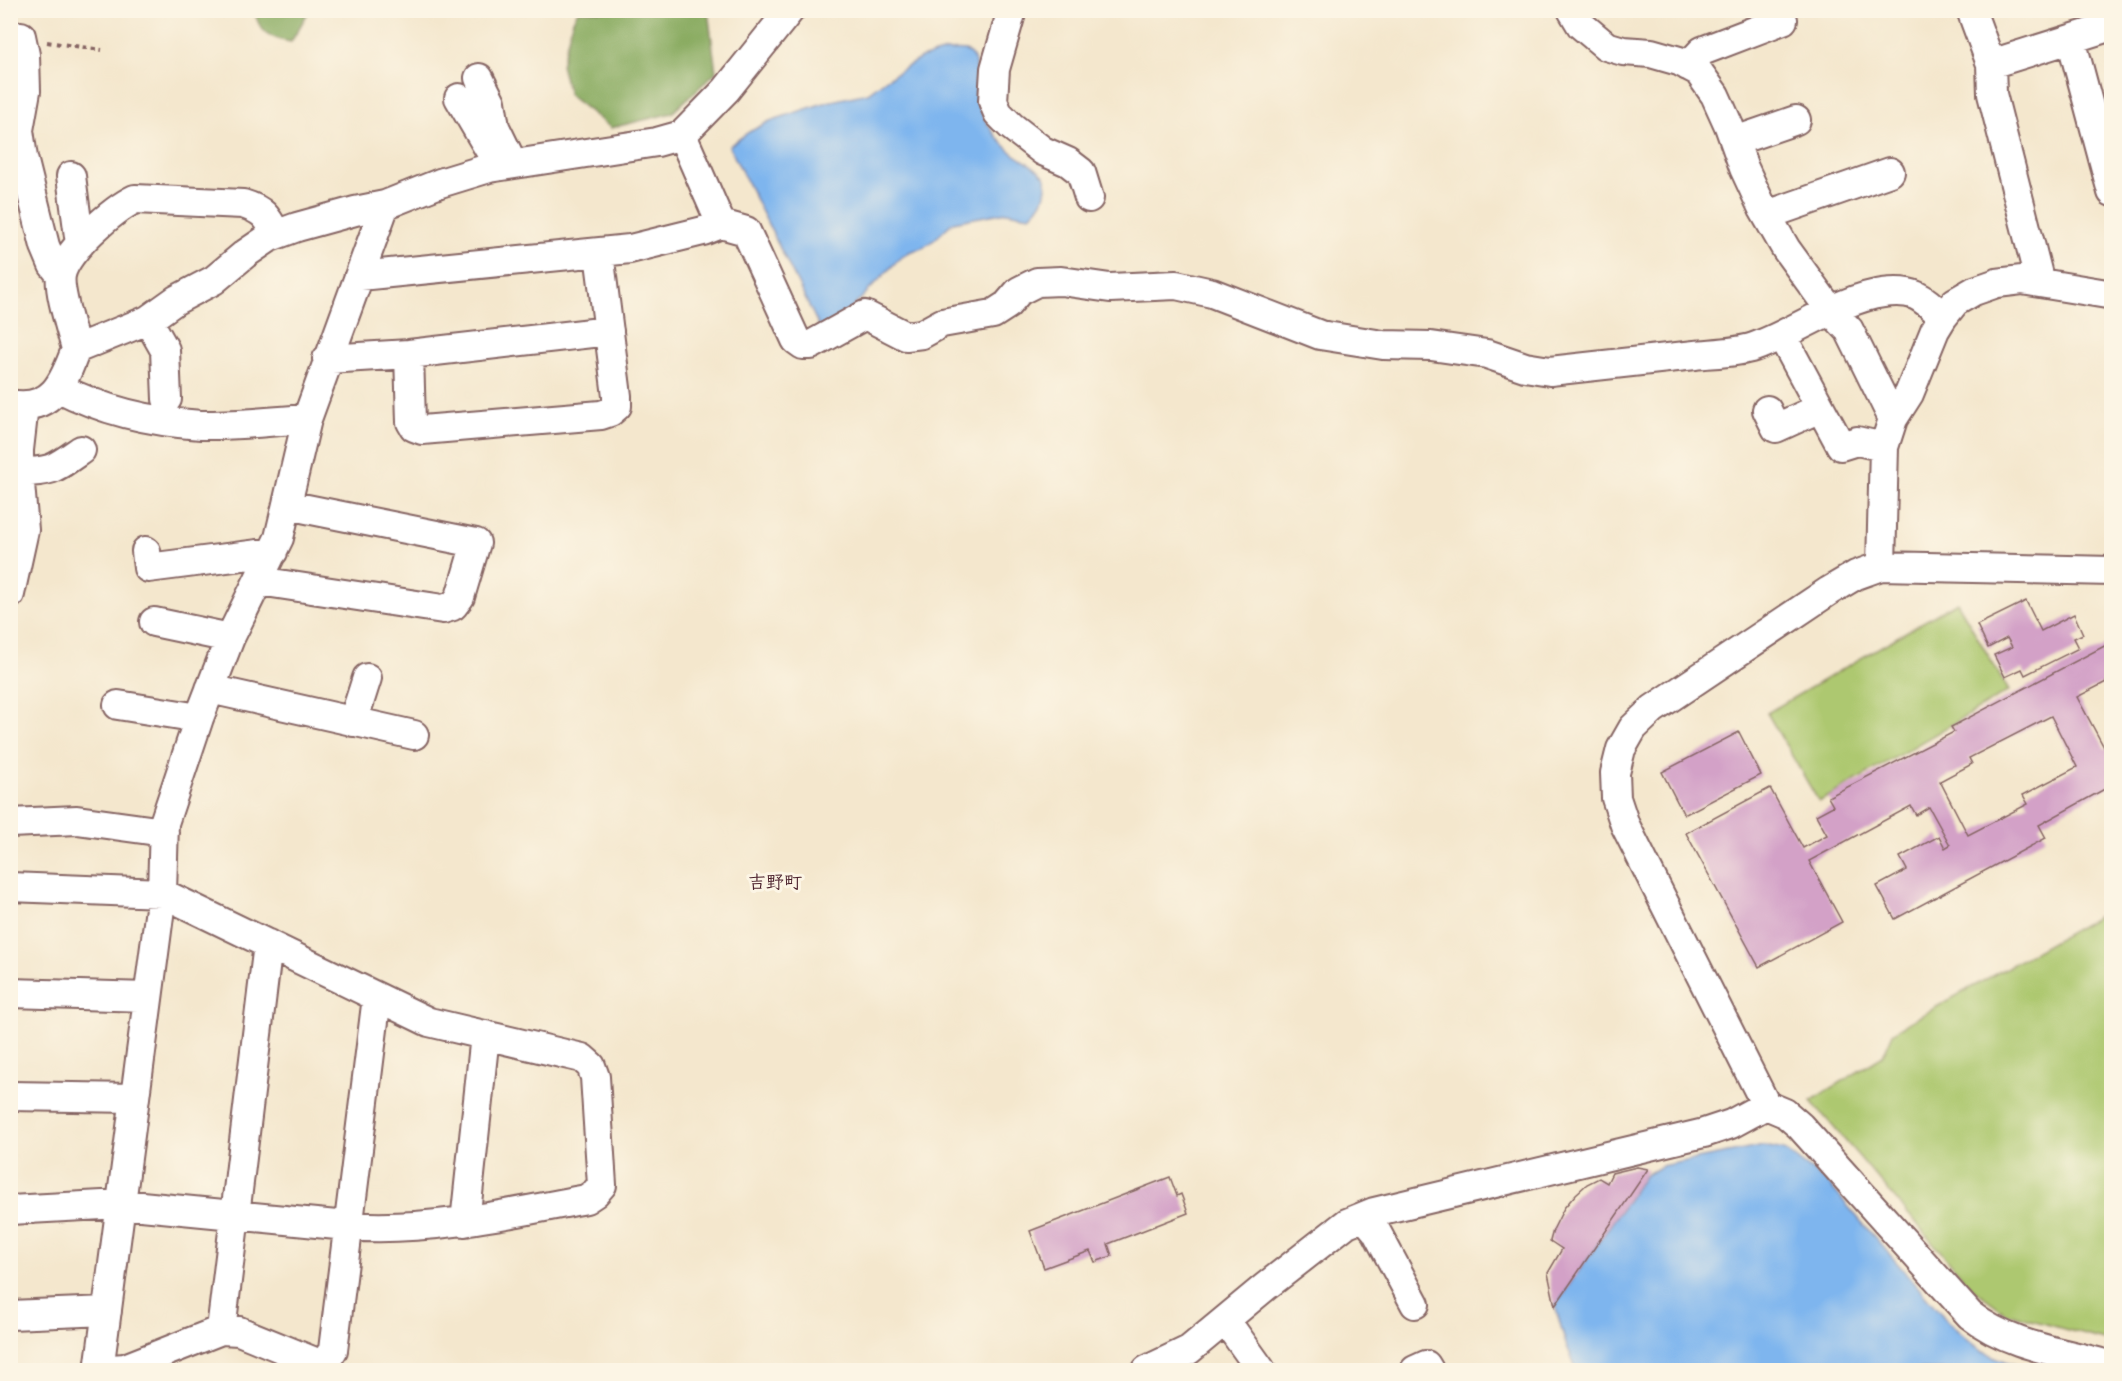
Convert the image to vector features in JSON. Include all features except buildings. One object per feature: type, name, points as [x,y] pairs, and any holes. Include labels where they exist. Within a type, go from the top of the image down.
[{"type":"street","points":[[76,349],[148,320],[176,300],[214,280],[245,254],[276,234],[356,211],[385,206],[440,183],[506,165],[657,142],[682,135],[726,90],[790,10]]},
{"type":"street","points":[[1012,10],[995,69],[993,101],[998,113],[1043,152],[1068,162],[1081,172],[1089,198]]},
{"type":"street","points":[[1572,10],[1581,25],[1606,46],[1623,51],[1651,53],[1679,61],[1698,72],[1715,95],[1744,168],[1786,249],[1831,311],[1849,330],[1893,418]]},
{"type":"street","points":[[1971,10],[1991,64],[1992,94],[2040,283]]},
{"type":"street","points":[[1991,64],[2112,26]]},
{"type":"street","points":[[1688,66],[1702,51],[1775,30]]},
{"type":"street","points":[[21,36],[25,55],[26,90],[19,130],[23,158],[45,246],[53,265],[61,275]]},
{"type":"street","points":[[2071,39],[2112,192]]},
{"type":"street","points":[[479,78],[491,102],[495,127],[506,165]]},
{"type":"street","points":[[459,98],[506,165]]},
{"type":"street","points":[[1735,141],[1796,120]]},
{"type":"street","points":[[682,135],[721,224]]},
{"type":"street","points":[[1767,215],[1840,177],[1890,172]]},
{"type":"street","points":[[71,176],[80,244]]},
{"type":"street","points":[[10,594],[24,530],[17,405],[38,402],[59,388],[67,374],[76,349],[62,290],[61,275],[80,244],[86,236],[123,205],[135,199],[243,204],[257,209],[267,217],[276,234]]},
{"type":"street","points":[[377,997],[333,1350],[326,1361],[315,1362],[239,1331],[221,1330],[125,1368],[99,1370],[162,893],[164,823],[198,718],[230,638],[273,552],[307,418],[385,206]]},
{"type":"street","points":[[360,276],[599,253],[640,246],[703,231],[721,224],[746,231],[796,340],[803,345],[812,345],[865,315],[906,336],[922,334],[942,323],[993,314],[1007,305],[1019,291],[1036,282],[1061,281],[1110,288],[1176,285],[1212,293],[1320,335],[1383,345],[1431,346],[1486,354],[1524,367],[1550,371],[1751,348],[1782,336],[1859,299],[1882,293],[1904,292],[1923,297],[1943,317]]},
{"type":"street","points":[[409,354],[411,422],[414,428],[422,430],[601,415],[610,412],[617,406],[599,253]]},
{"type":"street","points":[[1881,566],[1884,447],[1893,418],[1909,394],[1935,330],[1943,317],[1956,302],[1974,291],[1996,283],[2022,280],[2110,297]]},
{"type":"street","points":[[148,320],[165,350],[167,399]]},
{"type":"street","points":[[327,359],[409,354],[609,331]]},
{"type":"street","points":[[1782,336],[1841,446],[1857,441],[1884,447]]},
{"type":"street","points":[[59,388],[79,398],[169,422],[203,425],[307,418]]},
{"type":"street","points":[[1767,410],[1776,428],[1820,408]]},
{"type":"street","points":[[19,472],[45,472],[56,468],[81,450]]},
{"type":"street","points":[[258,581],[443,609],[453,606],[460,597],[476,543],[286,505]]},
{"type":"street","points":[[146,551],[148,568],[273,552]]},
{"type":"street","points":[[2112,571],[1881,566],[1856,575],[1653,709],[1633,728],[1621,749],[1615,773],[1616,798],[1625,825],[1766,1105],[1785,1113],[1800,1126],[1970,1315],[1985,1327],[2027,1344],[2112,1366]]},
{"type":"street","points":[[154,622],[230,638]]},
{"type":"street","points":[[353,722],[367,678]]},
{"type":"street","points":[[210,689],[414,735]]},
{"type":"street","points":[[118,705],[198,718]]},
{"type":"street","points":[[10,823],[77,820],[164,832]]},
{"type":"street","points":[[10,887],[162,893],[429,1022],[582,1058],[591,1066],[596,1077],[602,1185],[586,1199],[465,1222],[390,1228],[347,1226],[121,1204],[10,1210]]},
{"type":"street","points":[[221,1330],[268,944]]},
{"type":"street","points":[[10,993],[148,997]]},
{"type":"street","points":[[465,1222],[485,1035]]},
{"type":"street","points":[[10,1096],[135,1098]]},
{"type":"street","points":[[1148,1371],[1189,1350],[1347,1223],[1374,1212],[1704,1133],[1731,1124],[1766,1105]]},
{"type":"street","points":[[1364,1217],[1376,1231],[1415,1304]]},
{"type":"street","points":[[10,1315],[107,1311]]},
{"type":"street","points":[[1226,1321],[1261,1371]]},
{"type":"street","points":[[1415,1371],[1426,1365],[1429,1371]]},
{"type":"path","points":[[21,36],[31,40],[102,50]]},
{"type":"green space","points":[[255,10],[309,11],[291,42],[277,39],[262,29]]},
{"type":"green space","points":[[578,11],[708,11],[716,72],[672,113],[611,128],[569,95],[561,65],[573,20]]},
{"type":"green space","points":[[1957,602],[2009,691],[1819,802],[1767,713]]},
{"type":"green space","points":[[2111,909],[2111,1342],[2006,1313],[1972,1288],[1811,1101],[1883,1056],[1893,1033],[1901,1027]]},
{"type":"water","points":[[946,51],[965,51],[971,54],[976,66],[976,99],[981,112],[1002,143],[1046,178],[1043,199],[1030,216],[1007,212],[953,222],[934,240],[898,260],[850,310],[821,330],[729,146],[770,121],[827,102],[868,93],[921,58]]},
{"type":"water","points":[[1764,1146],[1784,1150],[1827,1182],[1950,1324],[1983,1352],[2027,1370],[1577,1370],[1566,1344],[1555,1306],[1644,1176],[1661,1166]]},
{"type":"district","name":"吉野町","points":[[775,880]]}]
